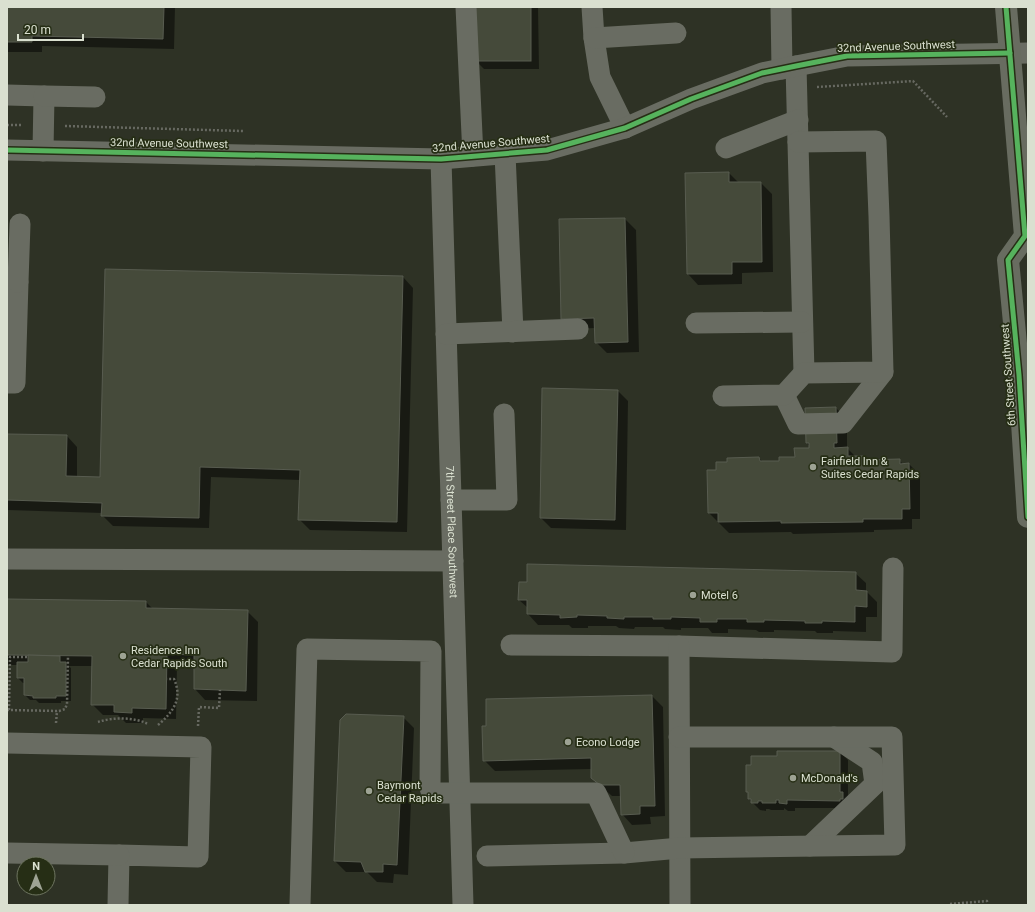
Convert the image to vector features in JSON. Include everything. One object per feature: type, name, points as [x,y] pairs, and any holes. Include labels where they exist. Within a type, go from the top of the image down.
[{"type":"main road","name":"6th Street Southwest","points":[[1006,7],[1019,53],[1026,238],[1008,260],[1019,375],[1028,517]]},
{"type":"street","points":[[466,7],[473,156]]},
{"type":"street","points":[[592,7],[594,38],[600,77],[625,128]]},
{"type":"street","points":[[723,396],[784,395],[804,373],[797,88],[789,68],[781,7]]},
{"type":"street","points":[[594,38],[676,33]]},
{"type":"street","name":"32nd Avenue Southwest","points":[[7,150],[441,159],[547,150],[625,128],[691,99],[762,73],[847,56],[1019,53]]},
{"type":"street","points":[[7,96],[95,97]]},
{"type":"street","points":[[43,151],[44,96]]},
{"type":"street","points":[[726,148],[798,120]]},
{"type":"street","points":[[784,395],[798,424],[843,423],[883,372],[880,216],[876,141],[798,142]]},
{"type":"street","points":[[505,154],[513,332]]},
{"type":"street","name":"7th Street Place Southwest","points":[[441,159],[463,905]]},
{"type":"street","points":[[7,383],[15,383],[12,282],[20,224]]},
{"type":"street","points":[[696,323],[802,322]]},
{"type":"street","points":[[446,334],[578,329]]},
{"type":"street","points":[[804,373],[883,372]]},
{"type":"street","points":[[451,500],[507,500],[504,414]]},
{"type":"street","points":[[7,559],[453,561]]},
{"type":"street","points":[[511,644],[678,646],[892,652],[893,568]]},
{"type":"street","points":[[678,646],[680,905]]},
{"type":"street","points":[[300,905],[307,649],[431,651],[431,791],[435,793],[596,793],[624,853]]},
{"type":"street","points":[[487,856],[624,853],[680,848],[895,845],[892,737],[679,737]]},
{"type":"street","points":[[810,846],[876,784],[872,762],[834,737]]},
{"type":"street","points":[[7,743],[201,747],[198,857],[7,853]]},
{"type":"street","points":[[118,905],[119,855]]},
{"type":"path","points":[[797,88],[913,81],[947,117]]},
{"type":"path","points":[[7,125],[243,131]]},
{"type":"path","points":[[28,658],[10,657],[8,668],[8,710],[57,711],[65,708],[67,704],[68,656]]},
{"type":"path","points":[[159,730],[154,728],[170,715],[178,699],[174,679],[167,679]]},
{"type":"path","points":[[198,727],[199,707],[219,708],[220,690]]},
{"type":"path","points":[[56,727],[57,711]]},
{"type":"path","points":[[97,723],[109,719],[134,719],[151,725]]},
{"type":"path","points":[[950,904],[987,901],[987,903]]},
{"type":"building","points":[[7,7],[164,7],[163,39],[32,36],[32,42],[7,42]]},
{"type":"building","points":[[475,7],[531,7],[531,61],[475,61]]},
{"type":"building","points":[[729,172],[729,182],[761,182],[762,262],[732,262],[732,274],[687,274],[685,173]]},
{"type":"building","points":[[625,218],[628,342],[595,343],[594,318],[561,319],[559,219]]},
{"type":"building","points":[[105,269],[403,276],[397,522],[298,520],[300,470],[200,467],[199,518],[101,516],[102,503],[7,500],[7,434],[67,435],[66,476],[100,477]]},
{"type":"building","points":[[542,388],[618,390],[615,520],[540,518]]},
{"type":"building","name":"Fairfield Inn & Suites Cedar Rapids","points":[[836,407],[837,443],[834,443],[834,448],[848,447],[848,456],[863,456],[863,460],[900,459],[900,464],[909,463],[910,509],[902,509],[902,519],[863,519],[863,522],[718,522],[718,513],[708,513],[707,470],[716,470],[716,462],[727,462],[727,458],[759,457],[760,461],[779,461],[779,457],[795,457],[794,448],[809,448],[809,443],[806,443],[805,408]]},
{"type":"building","name":"Motel 6","points":[[527,564],[856,572],[856,590],[867,591],[867,607],[855,606],[855,622],[822,621],[822,623],[764,620],[764,622],[747,622],[747,619],[717,619],[717,622],[700,622],[700,618],[671,617],[671,619],[653,619],[653,617],[624,617],[624,619],[607,618],[607,616],[577,615],[577,617],[560,618],[560,615],[527,614],[527,600],[518,600],[519,582],[527,582]]},
{"type":"building","name":"Residence Inn Cedar Rapids South","points":[[7,599],[146,601],[146,608],[248,610],[246,691],[194,689],[194,655],[167,654],[166,709],[132,708],[132,713],[114,712],[114,705],[91,705],[92,656],[7,655]]},
{"type":"building","points":[[28,655],[60,656],[60,662],[66,662],[66,696],[56,696],[56,698],[33,698],[33,696],[24,695],[24,678],[17,678],[17,662],[28,662]]},
{"type":"building","name":"Econo Lodge","points":[[652,695],[655,806],[640,806],[640,814],[621,815],[620,785],[600,785],[591,778],[591,758],[483,761],[482,726],[486,726],[486,699]]},
{"type":"building","name":"Baymont Cedar Rapids","points":[[346,714],[404,716],[397,865],[383,864],[383,872],[365,872],[361,862],[334,861],[340,720]]},
{"type":"building","name":"McDonald's","points":[[777,751],[840,751],[840,792],[843,792],[843,799],[840,799],[840,801],[787,800],[787,804],[779,803],[779,800],[776,800],[776,803],[762,803],[762,801],[758,801],[758,803],[751,803],[751,799],[748,799],[748,792],[746,792],[746,765],[751,765],[751,756],[777,756]]},
{"type":"cycle path","points":[[1006,7],[1025,236],[1008,260],[1019,375],[1028,517]]},
{"type":"cycle path","points":[[7,150],[441,159],[547,150],[625,128],[691,99],[762,73],[847,56],[1010,53]]},
{"type":"place","name":"Fairfield Inn & Suites Cedar Rapids","points":[[813,467]]},
{"type":"place","name":"Motel 6","points":[[693,595]]},
{"type":"place","name":"Residence Inn Cedar Rapids South","points":[[123,656]]},
{"type":"place","name":"Econo Lodge","points":[[568,742]]},
{"type":"place","name":"McDonald's","points":[[793,778]]},
{"type":"place","name":"Baymont Cedar Rapids","points":[[369,791]]}]
